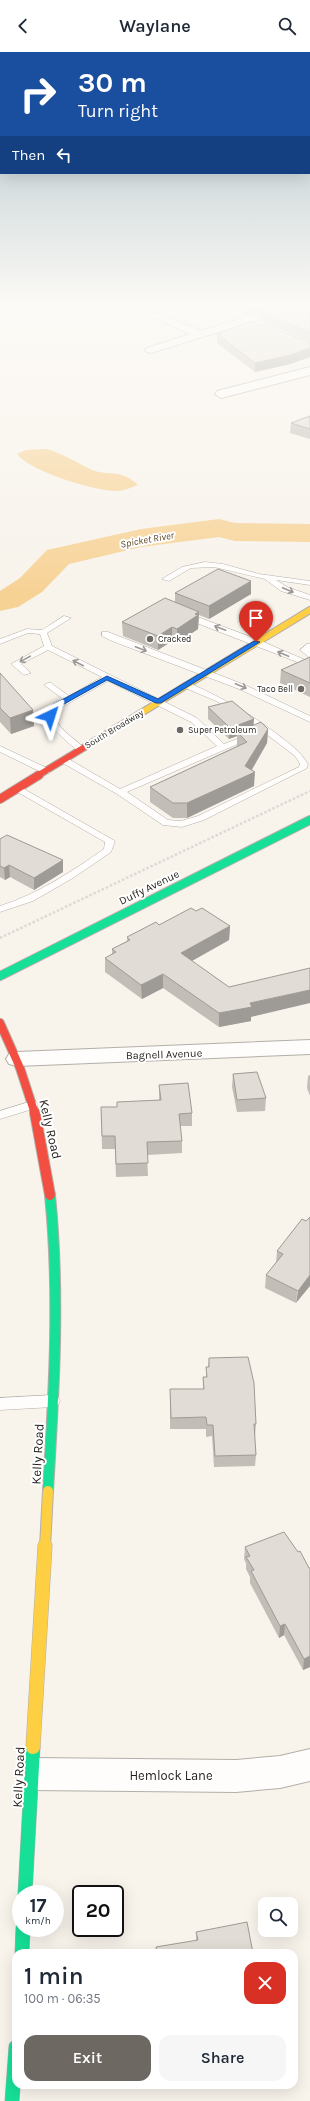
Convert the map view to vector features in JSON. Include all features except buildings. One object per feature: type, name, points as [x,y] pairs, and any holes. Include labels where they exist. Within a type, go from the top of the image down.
[{"type":"street","name":"South Broadway","points":[[0,799],[310,610]]},
{"type":"street","name":"Duffy Avenue","points":[[0,976],[310,820]]},
{"type":"street","name":"Kelly Road","points":[[0,1023],[17,1059],[42,1141],[50,1190],[55,1253],[56,1320],[53,1402],[25,1885]]},
{"type":"street","name":"Bagnell Avenue","points":[[17,1059],[310,1047]]},
{"type":"street","name":"Hemlock Lane","points":[[31,1774],[236,1776],[280,1772],[310,1765]]},
{"type":"street","points":[[22,1949],[23,1937]]},
{"type":"street","points":[[12,2101],[13,2089]]},
{"type":"lane","points":[[166,578],[182,569],[197,564],[211,564],[268,578],[294,579],[310,583]]},
{"type":"lane","points":[[268,578],[284,589],[310,598]]},
{"type":"lane","points":[[177,612],[256,642],[310,665]]},
{"type":"lane","points":[[0,642],[27,631],[43,632],[67,618]]},
{"type":"lane","points":[[43,632],[48,647],[107,678],[194,720],[222,747]]},
{"type":"lane","points":[[105,634],[204,674],[242,687],[310,719]]},
{"type":"lane","points":[[310,646],[304,650],[305,653],[310,656]]},
{"type":"lane","points":[[27,673],[15,664],[48,647]]},
{"type":"lane","points":[[81,749],[53,722],[50,712],[54,707],[107,678]]},
{"type":"lane","points":[[48,685],[68,699]]},
{"type":"lane","points":[[64,760],[120,792],[166,823],[173,825],[192,822],[303,768],[304,764],[298,754],[236,708],[186,685]]},
{"type":"lane","points":[[120,792],[222,747],[266,730]]},
{"type":"lane","points":[[0,749],[46,771]]},
{"type":"lane","points":[[0,910],[26,901],[65,881],[108,850],[110,841],[17,788]]},
{"type":"lane","points":[[0,1115],[32,1106]]},
{"type":"lane","points":[[0,1404],[53,1402]]},
{"type":"path","points":[[0,938],[310,791]]},
{"type":"shaded area","points":[[47,449],[65,456],[92,470],[126,476],[138,485],[125,490],[117,491],[94,488],[49,474],[24,461],[17,454],[26,450]]},
{"type":"waterway","name":"Spicket River","points":[[0,601],[7,600],[31,585],[58,557],[141,538],[219,528],[235,532],[310,533]]},
{"type":"traffic: fast","points":[[0,976],[310,820]]},
{"type":"traffic: fast","points":[[48,1491],[56,1343],[56,1269],[50,1195]]},
{"type":"traffic: fast","points":[[25,1885],[33,1747]]},
{"type":"traffic: fast","points":[[22,1949],[23,1937]]},
{"type":"traffic: fast","points":[[12,2101],[13,2089]]},
{"type":"traffic: slow","points":[[141,713],[310,610]]},
{"type":"traffic: slow","points":[[33,1747],[48,1491]]},
{"type":"traffic: jam","points":[[0,799],[141,713]]},
{"type":"traffic: jam","points":[[0,1023],[20,1068],[31,1099],[42,1147],[50,1195]]},
{"type":"place","name":"Cracked","points":[[150,639]]},
{"type":"place","name":"Taco Bell","points":[[301,689]]},
{"type":"place","name":"Super Petroleum","points":[[180,730]]},
{"type":"route","points":[[50,716],[50,712],[54,707],[107,678],[159,702],[256,642]]}]
